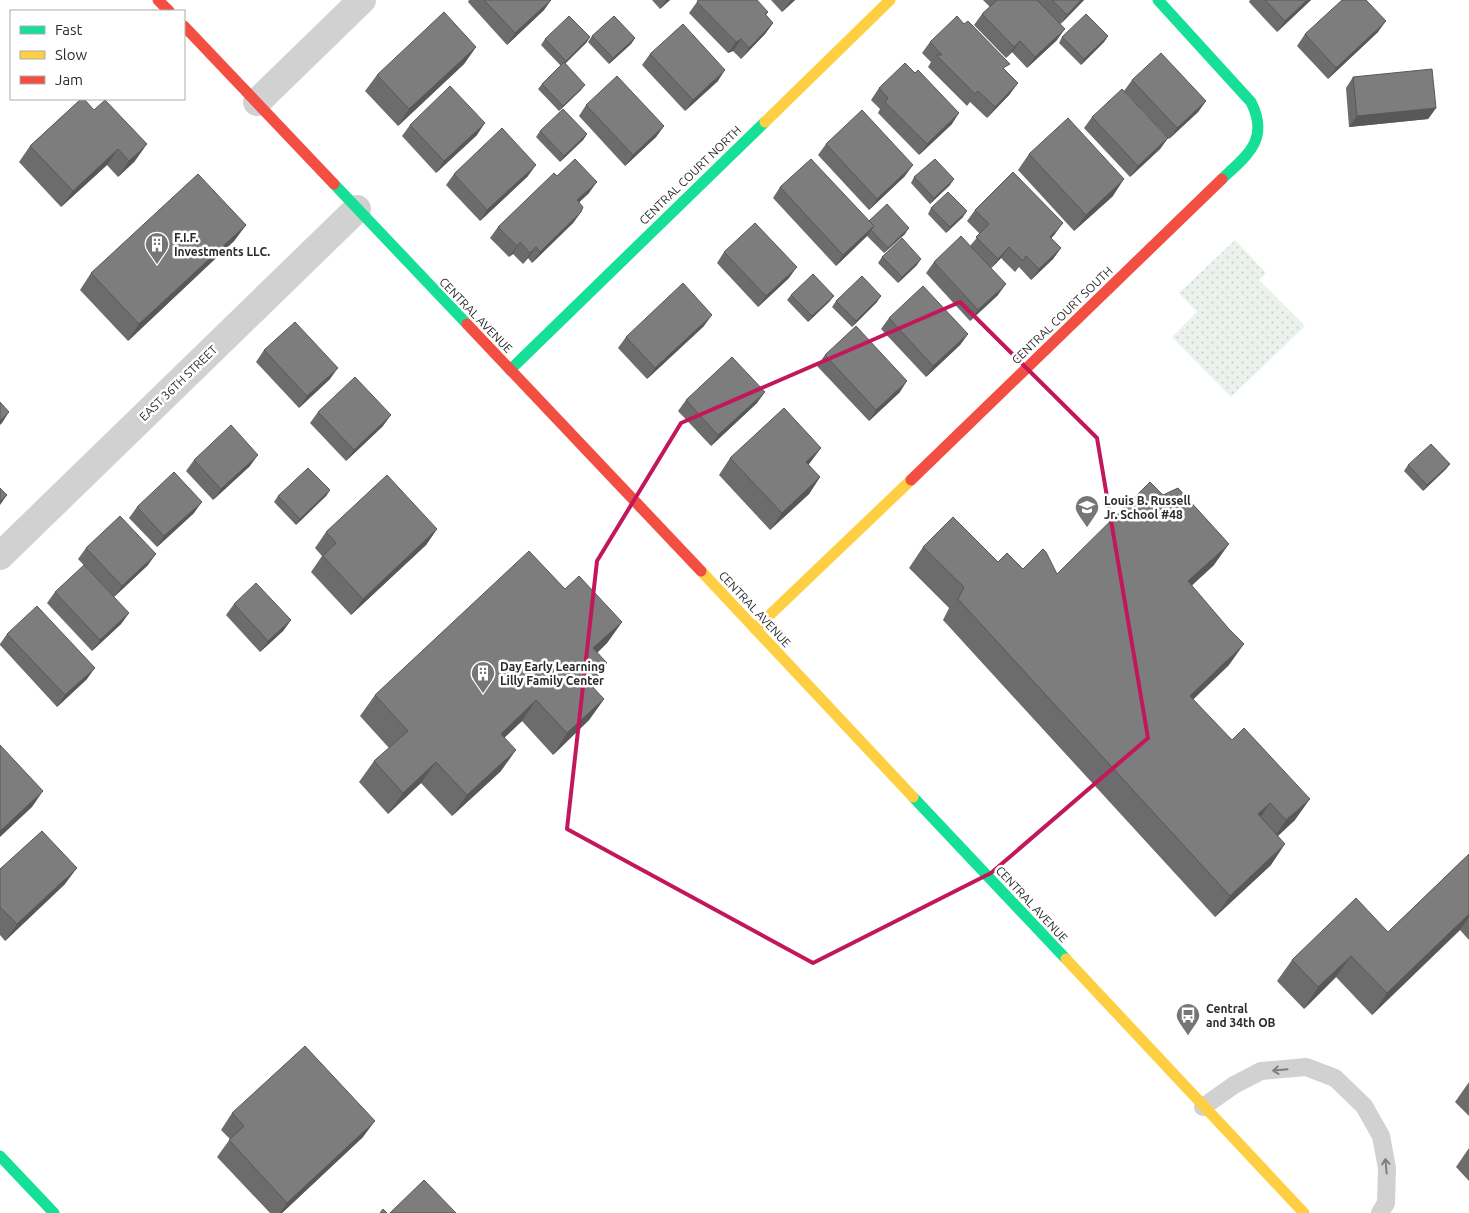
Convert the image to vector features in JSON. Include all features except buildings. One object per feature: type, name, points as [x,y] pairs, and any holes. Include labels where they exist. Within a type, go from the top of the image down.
[{"type":"main road","points":[[158,0],[168,10]]},
{"type":"main road","name":"CENTRAL COURT NORTH","points":[[510,370],[890,0]]},
{"type":"main road","name":"CENTRAL COURT SOUTH","points":[[755,629],[1251,151],[1256,140],[1258,120],[1251,102],[1158,0]]},
{"type":"main road","name":"CENTRAL AVENUE","points":[[185,27],[1304,1213]]},
{"type":"main road","points":[[0,1156],[54,1213]]},
{"type":"street","points":[[257,102],[362,0]]},
{"type":"street","name":"EAST 36TH STREET","points":[[0,556],[357,209]]},
{"type":"lane","points":[[1204,1107],[1234,1085],[1261,1072],[1306,1067],[1335,1078],[1364,1106],[1381,1136],[1387,1168],[1386,1203],[1380,1213]]},
{"type":"highlighted area","points":[[960,302],[1097,438],[1148,738],[991,873],[813,963],[567,829],[597,561],[681,423]]},
{"type":"shaded area","points":[[1235,240],[1266,273],[1259,280],[1305,326],[1231,397],[1172,337],[1197,312],[1179,293]]},
{"type":"traffic: fast","points":[[1158,0],[1251,102],[1256,115],[1258,127],[1257,137],[1253,146],[1222,179]]},
{"type":"traffic: fast","points":[[510,370],[765,122]]},
{"type":"traffic: fast","points":[[334,184],[467,324]]},
{"type":"traffic: fast","points":[[913,797],[1066,959]]},
{"type":"traffic: fast","points":[[0,1156],[54,1213]]},
{"type":"traffic: slow","points":[[765,122],[890,0]]},
{"type":"traffic: slow","points":[[755,629],[911,480]]},
{"type":"traffic: slow","points":[[701,571],[913,797]]},
{"type":"traffic: slow","points":[[1066,959],[1304,1213]]},
{"type":"traffic: jam","points":[[158,0],[168,10]]},
{"type":"traffic: jam","points":[[185,27],[334,184]]},
{"type":"traffic: jam","points":[[911,480],[1222,179]]},
{"type":"traffic: jam","points":[[467,324],[701,571]]},
{"type":"place","name":"F.I.F. Investments LLC.","points":[[157,265]]},
{"type":"place","name":"Louis B. Russell Jr. School #48","points":[[1087,528]]},
{"type":"place","name":"Day Early Learning Lilly Family Center","points":[[483,694]]},
{"type":"place","name":"Central and 34th OB","points":[[1188,1036]]}]
